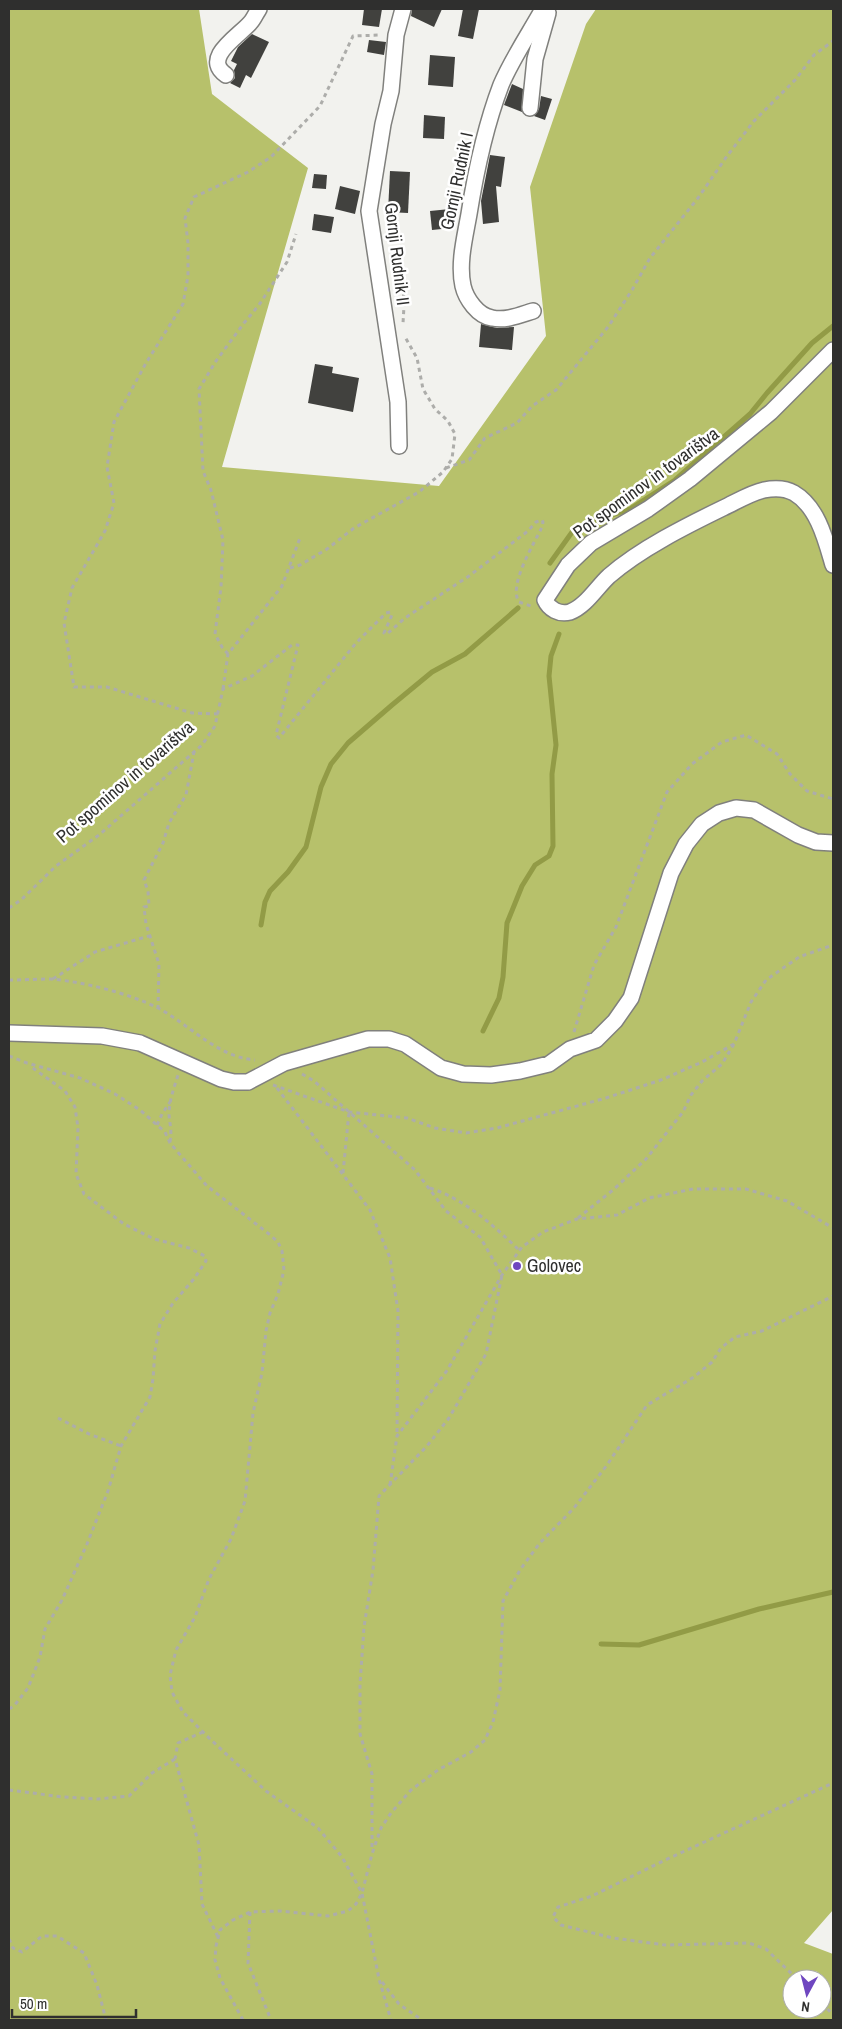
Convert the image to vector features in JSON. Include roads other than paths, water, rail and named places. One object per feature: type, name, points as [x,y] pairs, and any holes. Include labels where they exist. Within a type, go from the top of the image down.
[{"type":"street","points":[[226,76],[221,72],[217,62],[222,49],[251,22],[259,9]]},
{"type":"street","name":"Gornji Rudnik II","points":[[400,446],[398,402],[370,211],[383,124],[391,91],[396,35],[403,9]]},
{"type":"street","name":"Gornji Rudnik I","points":[[533,310],[510,318],[492,318],[482,314],[474,307],[463,287],[462,248],[478,163],[490,116],[502,83],[543,9]]},
{"type":"street","points":[[530,108],[535,59],[549,9]]},
{"type":"street","name":"Pot spominov in tovarištva","points":[[833,350],[771,412],[690,479],[648,509],[591,543],[568,565],[545,600],[547,605],[553,610],[569,612],[579,606],[609,576],[632,560],[691,524],[750,495],[765,490],[783,489],[794,493],[804,501],[816,518],[833,565]]},
{"type":"street","points":[[9,1033],[102,1036],[140,1043],[221,1079],[234,1082],[248,1082],[286,1062],[368,1039],[389,1039],[405,1044],[441,1068],[463,1074],[491,1075],[520,1071],[550,1064],[570,1049],[596,1040],[615,1021],[631,998],[670,873],[686,844],[702,824],[720,813],[736,808],[754,810],[798,835],[816,842],[833,843]]},
{"type":"waterway","points":[[550,563],[575,528],[630,509],[675,480],[750,414],[812,343],[833,326]]},
{"type":"waterway","points":[[261,925],[265,902],[270,891],[288,872],[306,847],[321,787],[331,764],[348,743],[432,672],[465,654],[518,608]]},
{"type":"waterway","points":[[483,1031],[499,998],[503,977],[507,923],[522,886],[535,865],[549,856],[553,846],[552,774],[556,745],[549,676],[551,656],[559,634]]},
{"type":"waterway","points":[[601,1644],[639,1645],[759,1609],[833,1592]]},
{"type":"place","name":"Golovec","points":[[517,1266]]}]
